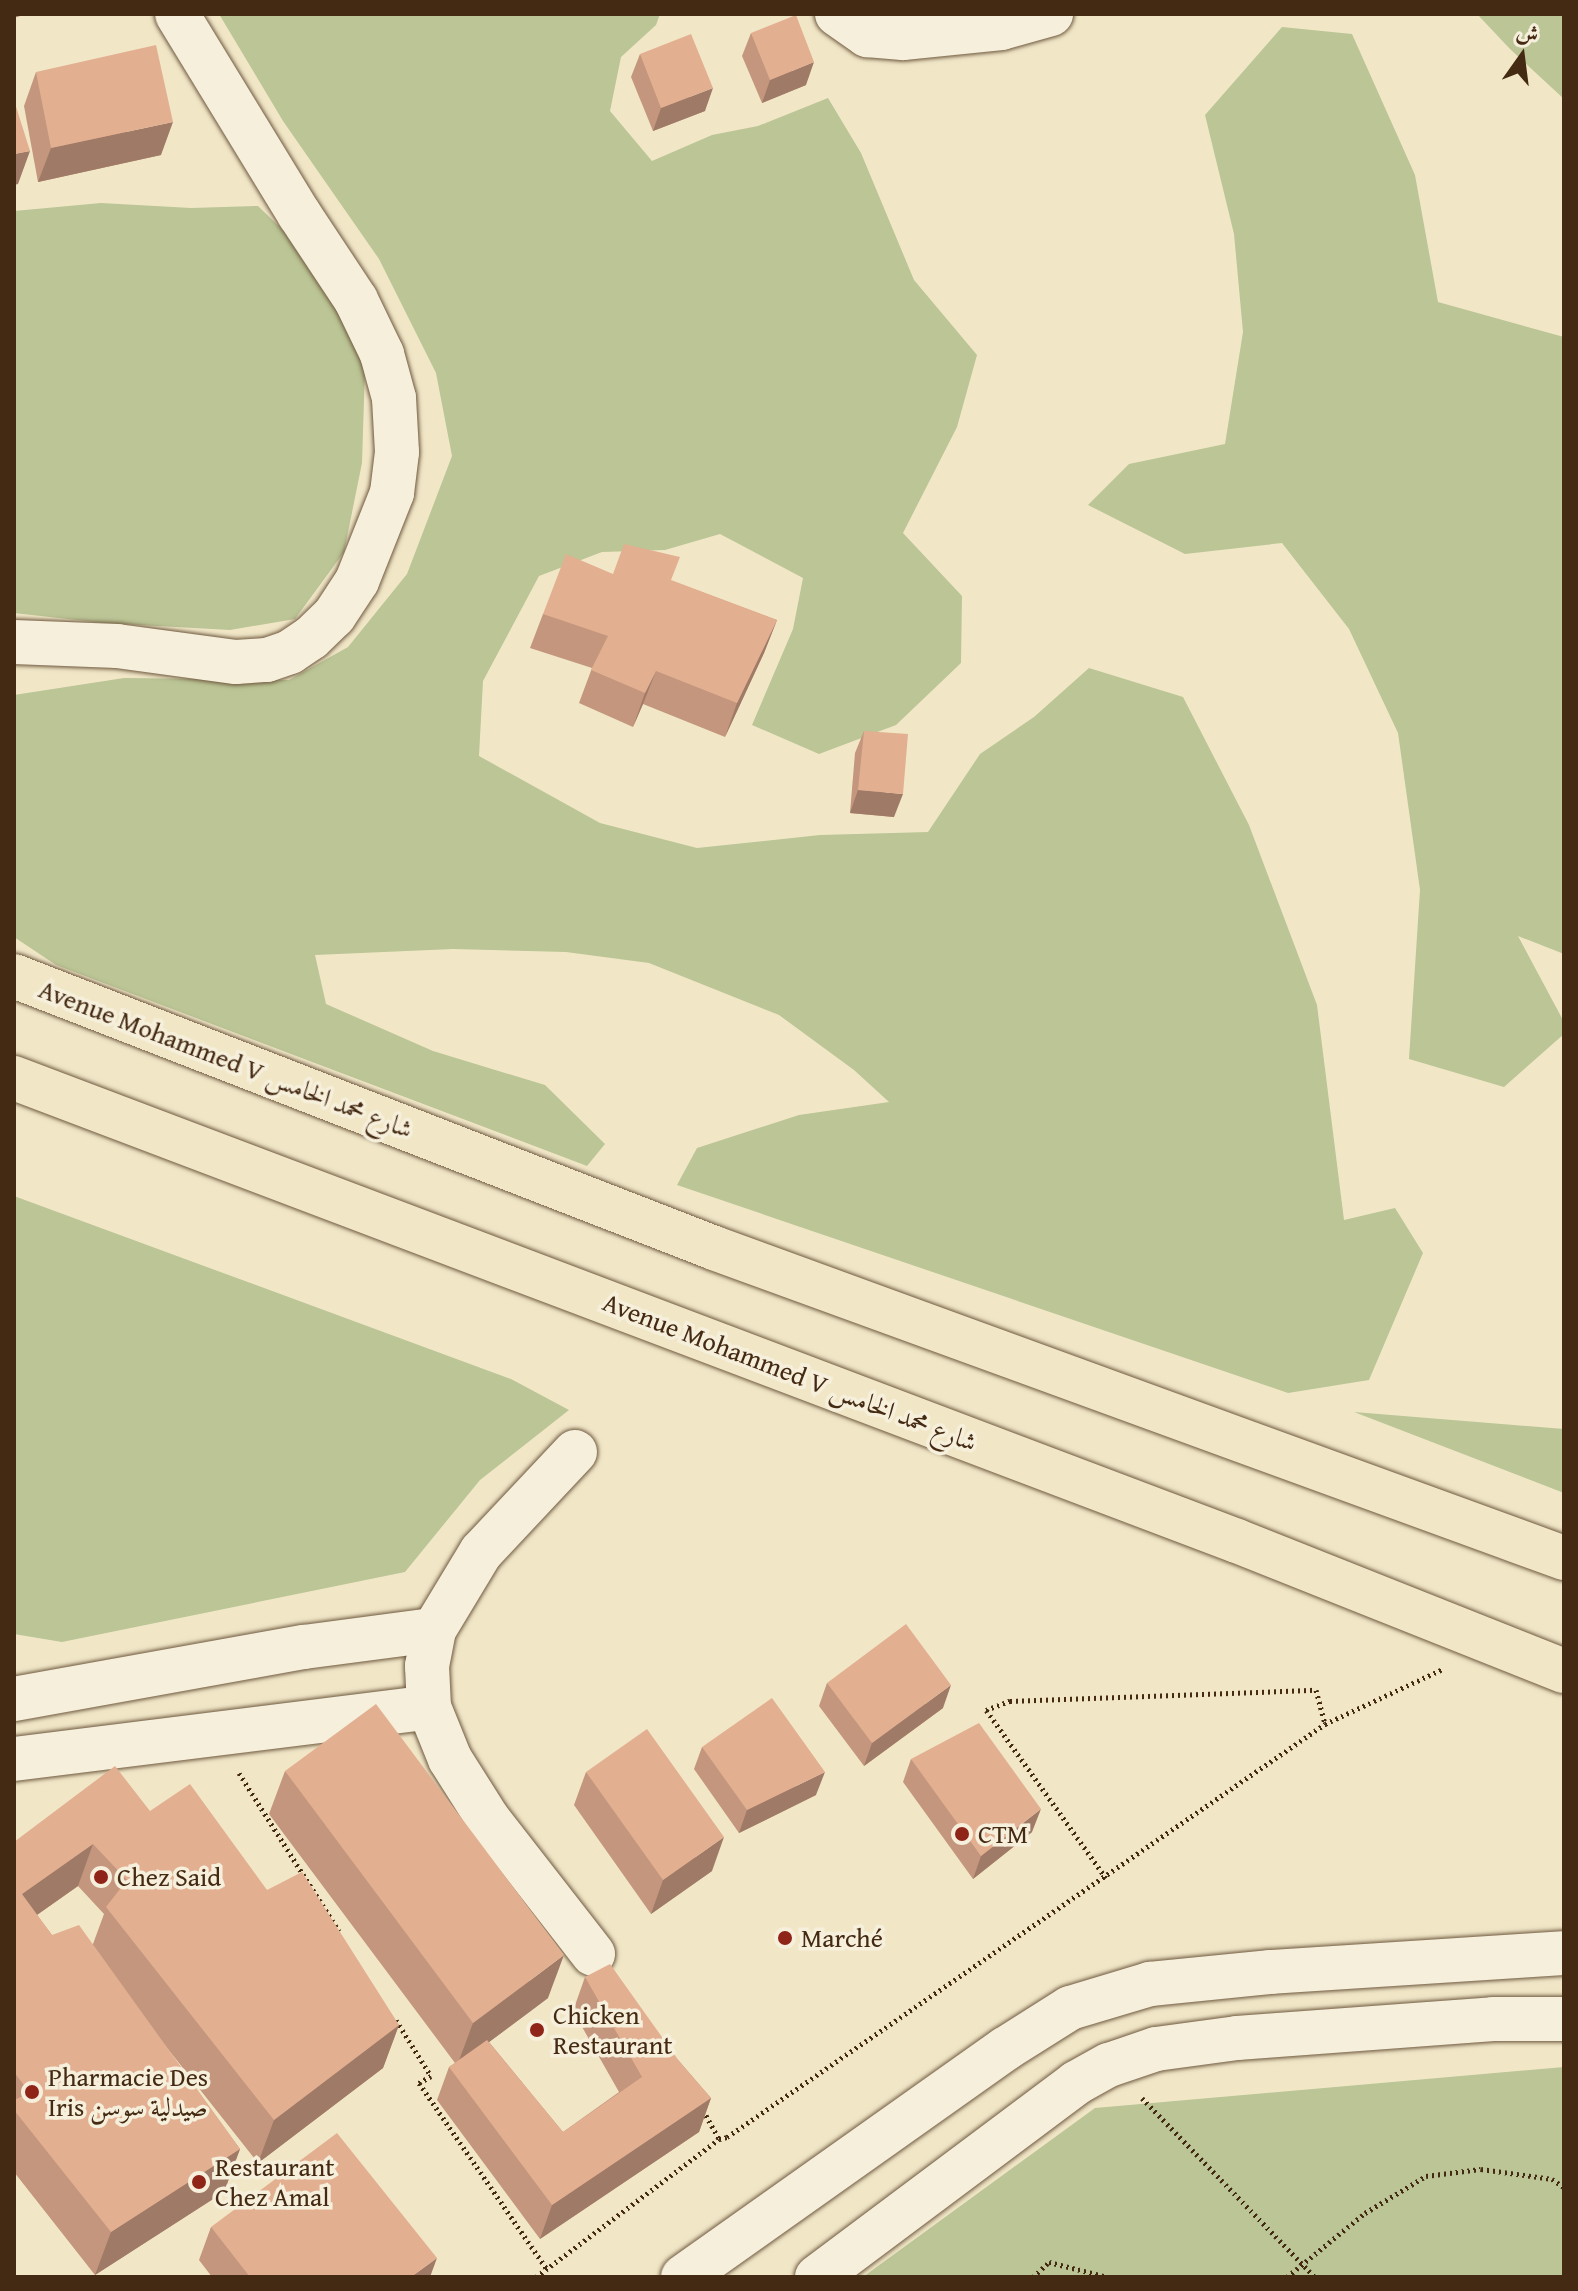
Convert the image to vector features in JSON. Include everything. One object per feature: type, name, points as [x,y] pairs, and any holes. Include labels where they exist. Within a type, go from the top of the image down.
[{"type":"main road","name":"Avenue Mohammed V شارع محمد الخامس","points":[[14,976],[714,1248],[1564,1558]]},
{"type":"main road","name":"Avenue Mohammed V شارع محمد الخامس","points":[[14,1078],[331,1195],[1564,1671]]},
{"type":"street","points":[[14,642],[117,646],[236,662],[267,660],[290,652],[311,638],[334,616],[357,581],[392,493],[397,452],[394,398],[382,354],[356,300],[299,214],[177,14]]},
{"type":"street","points":[[837,14],[867,35],[903,38],[1001,28],[1051,14]]},
{"type":"street","points":[[575,1452],[481,1552],[434,1630],[427,1666],[429,1707],[450,1759],[488,1819],[593,1954]]},
{"type":"street","points":[[14,1699],[304,1647],[434,1630]]},
{"type":"street","points":[[14,1759],[429,1707]]},
{"type":"street","points":[[683,2277],[992,2058],[1070,2008],[1150,1984],[1271,1972],[1564,1953]]},
{"type":"street","points":[[817,2277],[1076,2083],[1109,2065],[1156,2049],[1237,2038],[1493,2019],[1564,2019]]},
{"type":"path","points":[[536,2277],[719,2139],[727,2137],[1106,1878],[1325,1724],[1497,1643]]},
{"type":"path","points":[[1106,1878],[986,1710],[1010,1701],[1316,1690],[1325,1724]]},
{"type":"path","points":[[213,1732],[347,1943]]},
{"type":"path","points":[[389,2010],[431,2076],[419,2083],[547,2269]]},
{"type":"path","points":[[1141,2097],[1315,2277]]},
{"type":"path","points":[[702,2108],[719,2139]]},
{"type":"path","points":[[1287,2277],[1365,2213],[1426,2176],[1481,2169],[1552,2179],[1564,2187]]},
{"type":"path","points":[[1033,2277],[1049,2262],[1108,2277]]},
{"type":"green space","points":[[219,14],[660,14],[656,25],[621,57],[610,111],[652,161],[712,135],[758,126],[828,98],[861,153],[914,280],[977,355],[957,427],[903,533],[962,596],[961,663],[896,725],[819,754],[752,725],[793,629],[803,578],[720,534],[665,550],[602,552],[539,576],[483,681],[479,756],[600,823],[697,848],[820,835],[928,832],[980,754],[1034,717],[1089,668],[1183,697],[1249,825],[1317,1005],[1344,1220],[1395,1208],[1423,1253],[1369,1380],[1288,1393],[677,1185],[697,1148],[799,1115],[889,1102],[854,1070],[779,1015],[649,963],[566,952],[453,949],[315,955],[326,1004],[433,1051],[545,1085],[605,1144],[587,1166],[56,965],[14,937],[14,695],[124,678],[289,680],[348,647],[407,574],[452,456],[436,373],[379,259],[283,121]]},
{"type":"green space","points":[[1477,14],[1564,14],[1564,99],[1510,49]]},
{"type":"green space","points":[[1282,27],[1352,34],[1415,175],[1438,302],[1564,337],[1564,954],[1518,936],[1564,1022],[1564,1034],[1504,1087],[1409,1059],[1420,890],[1398,733],[1349,629],[1282,543],[1185,554],[1088,505],[1129,464],[1225,444],[1243,332],[1234,234],[1205,115]]},
{"type":"green space","points":[[101,203],[191,208],[258,206],[320,266],[365,368],[362,463],[344,552],[295,619],[230,630],[104,623],[14,613],[14,211]]},
{"type":"green space","points":[[14,1196],[511,1379],[569,1410],[480,1480],[405,1572],[62,1642],[14,1634]]},
{"type":"green space","points":[[1354,1412],[1564,1429],[1564,1493]]},
{"type":"green space","points":[[1564,2067],[1564,2277],[863,2277],[1095,2108]]},
{"type":"building","points":[[796,15],[814,62],[770,80],[751,33]]},
{"type":"building","points":[[691,34],[713,88],[661,108],[640,54]]},
{"type":"building","points":[[156,45],[173,122],[51,148],[36,72]]},
{"type":"building","points":[[14,100],[30,151],[14,154]]},
{"type":"building","points":[[624,544],[680,557],[671,580],[777,620],[737,703],[656,671],[645,693],[591,670],[608,636],[543,614],[566,554],[613,574]]},
{"type":"building","points":[[864,731],[908,734],[903,794],[858,790]]},
{"type":"building","points":[[906,1624],[951,1685],[872,1743],[827,1683]]},
{"type":"building","points":[[772,1698],[825,1772],[747,1810],[702,1747]]},
{"type":"building","points":[[376,1704],[564,1955],[473,2023],[285,1771]]},
{"type":"building","points":[[979,1723],[1041,1809],[981,1856],[911,1759]]},
{"type":"building","points":[[647,1729],[724,1837],[663,1880],[586,1772]]},
{"type":"building","points":[[115,1766],[150,1811],[190,1784],[267,1890],[302,1872],[399,2025],[274,2120],[106,1907],[127,1880],[93,1844],[22,1894],[52,1935],[79,1925],[240,2149],[111,2232],[14,2110],[14,2100],[30,2093],[14,2072],[14,1842]]},
{"type":"building","points":[[610,1964],[679,2061],[711,2098],[552,2205],[449,2067],[487,2040],[563,2132],[642,2077],[585,1977]]},
{"type":"building","points":[[337,2133],[437,2258],[411,2277],[250,2277],[211,2227]]},
{"type":"place","name":"CTM","points":[[962,1834]]},
{"type":"place","name":"Chez Said","points":[[101,1877]]},
{"type":"place","name":"Marché","points":[[785,1938]]},
{"type":"place","name":"Chicken Restaurant","points":[[537,2030]]},
{"type":"place","name":"Pharmacie Des Iris صيدلية سوسن","points":[[32,2092]]},
{"type":"place","name":"Restaurant Chez Amal","points":[[199,2182]]}]
